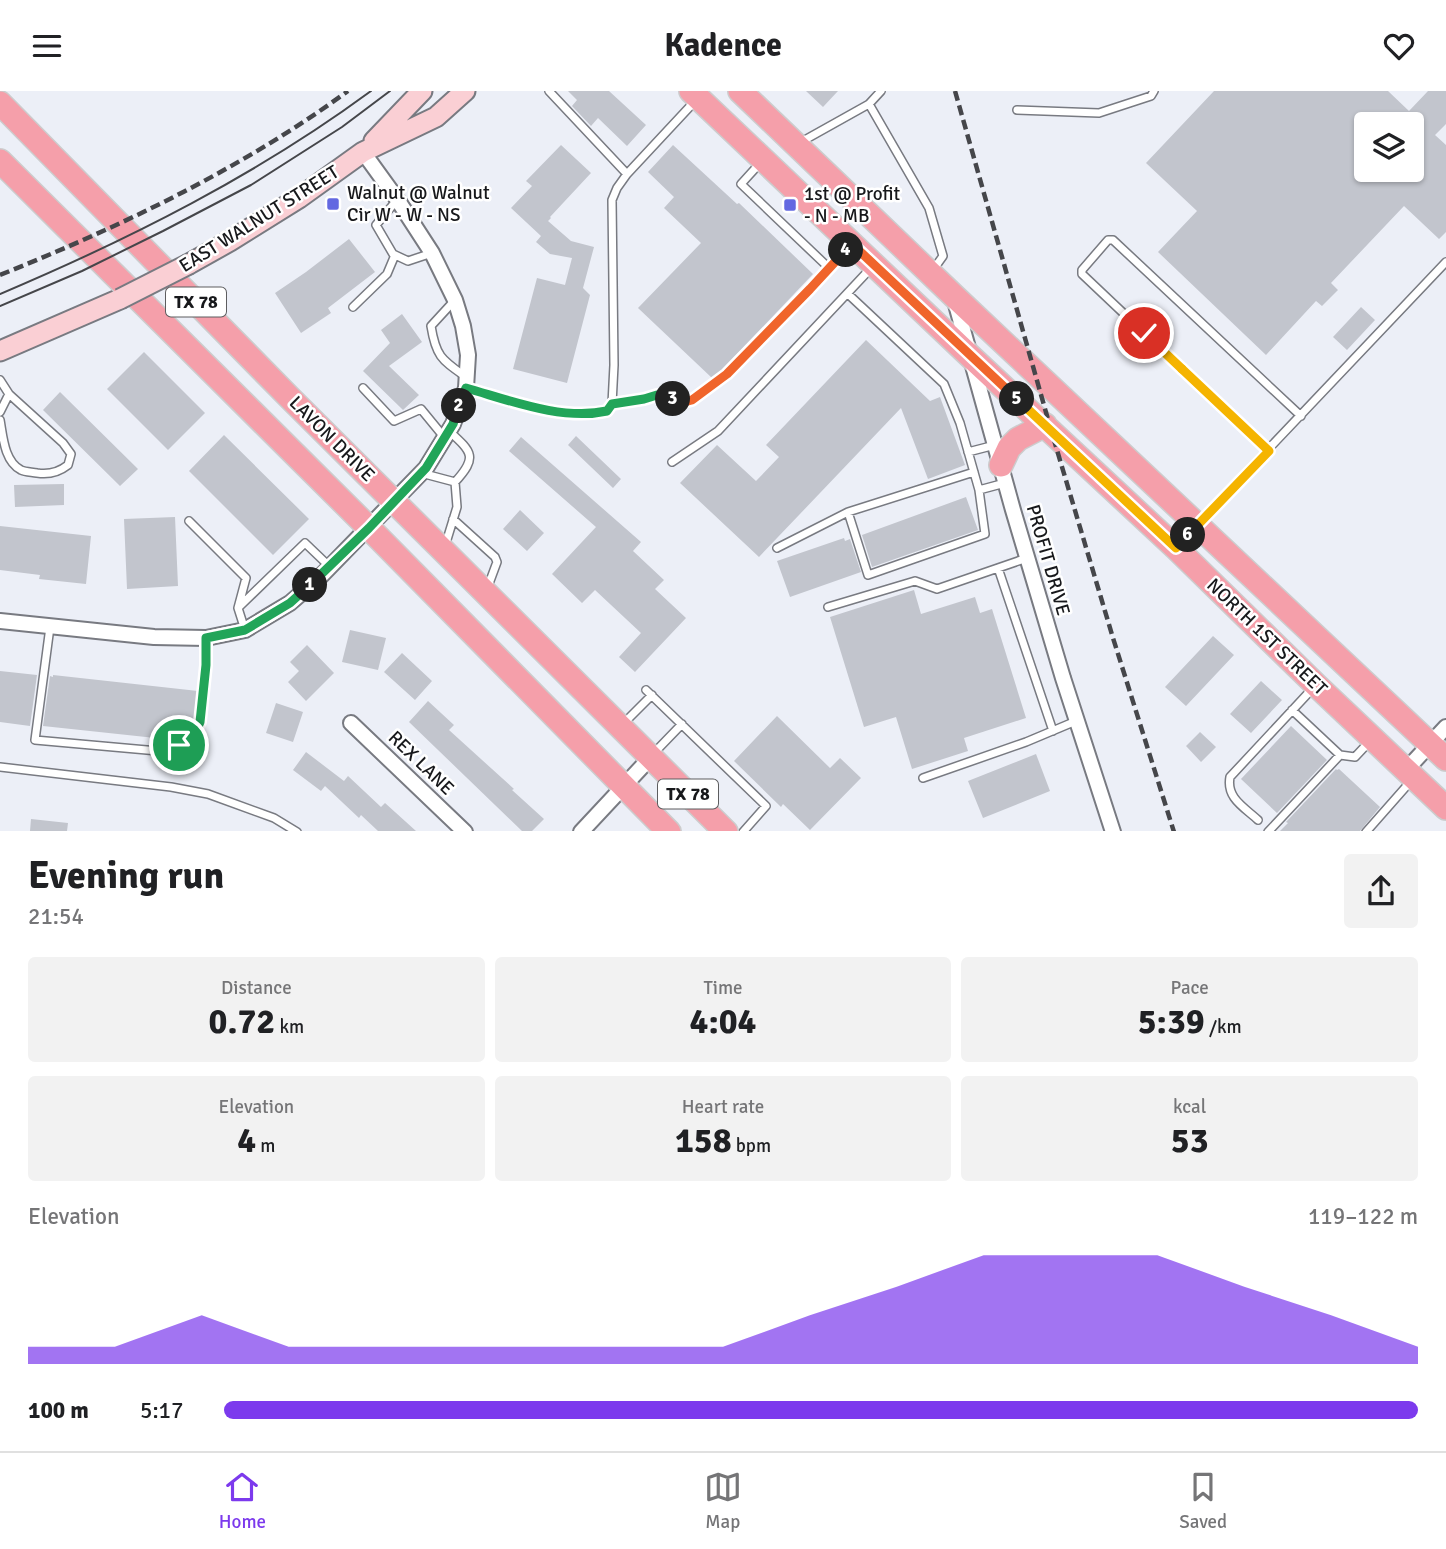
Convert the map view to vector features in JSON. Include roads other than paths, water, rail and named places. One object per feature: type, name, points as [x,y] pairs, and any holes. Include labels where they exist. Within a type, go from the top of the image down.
[{"type":"main road","name":"NORTH 1ST STREET","points":[[740,91],[1438,751]]},
{"type":"main road","name":"NORTH 1ST STREET","points":[[695,94],[1176,548],[1446,808]]},
{"type":"main road","name":"LAVON DRIVE","points":[[0,103],[291,399],[726,831]]},
{"type":"main road","name":"LAVON DRIVE","points":[[0,161],[669,831]]},
{"type":"main road","points":[[1000,464],[1018,439],[1045,425]]},
{"type":"main road","points":[[1176,548],[1197,524]]},
{"type":"street","name":"EAST WALNUT STREET","points":[[363,152],[422,91]]},
{"type":"street","name":"EAST WALNUT STREET","points":[[0,351],[120,299],[189,264],[299,198],[363,152],[436,117],[465,91]]},
{"type":"street","points":[[0,621],[154,637],[206,638],[245,630],[290,603],[330,567],[426,468],[453,424],[466,383],[468,355],[463,326],[455,300],[432,253],[363,152]]},
{"type":"street","name":"PROFIT DRIVE","points":[[954,296],[1027,558],[1113,831]]},
{"type":"street","name":"REX LANE","points":[[351,723],[465,831]]},
{"type":"street","points":[[1410,774],[1438,751],[1446,727]]},
{"type":"street","points":[[581,831],[650,757]]},
{"type":"lane","points":[[549,91],[627,174]]},
{"type":"lane","points":[[796,144],[869,104],[881,91]]},
{"type":"lane","points":[[1017,110],[1099,113],[1151,96],[1154,91]]},
{"type":"lane","points":[[455,300],[431,326],[434,344],[443,360],[466,383],[553,412],[592,414],[607,411],[612,404],[614,365],[612,200],[627,174],[695,94]]},
{"type":"lane","points":[[869,104],[929,208],[943,256],[930,273]]},
{"type":"lane","points":[[764,159],[741,184],[829,268]]},
{"type":"lane","points":[[397,199],[376,225],[381,235],[395,255],[408,261],[432,253]]},
{"type":"lane","points":[[1269,451],[1082,274],[1082,270],[1108,240],[1113,240],[1301,416]]},
{"type":"lane","points":[[612,404],[657,395],[684,402],[692,400],[727,374],[852,244]]},
{"type":"lane","points":[[353,307],[387,274],[395,255]]},
{"type":"lane","points":[[1197,524],[1446,262]]},
{"type":"lane","points":[[671,462],[718,431],[874,265]]},
{"type":"lane","points":[[848,294],[944,384],[960,423],[979,490],[985,534],[868,575],[848,512]]},
{"type":"lane","points":[[0,380],[9,394],[63,443],[71,454],[68,465],[60,471],[44,474],[21,470],[12,463],[5,449],[0,420]]},
{"type":"lane","points":[[363,388],[394,421],[421,409],[447,434],[467,447],[470,454],[467,469],[455,482],[457,507],[444,550]]},
{"type":"lane","points":[[0,412],[9,394]]},
{"type":"lane","points":[[968,452],[1000,464],[979,490]]},
{"type":"lane","points":[[777,548],[848,512],[974,472]]},
{"type":"lane","points":[[421,473],[455,482]]},
{"type":"lane","points":[[453,519],[495,557],[497,562],[486,592]]},
{"type":"lane","points":[[189,521],[246,578],[238,608],[245,630]]},
{"type":"lane","points":[[238,608],[305,543],[330,567]]},
{"type":"lane","points":[[828,607],[915,581],[937,589],[1027,558]]},
{"type":"lane","points":[[998,568],[1053,731]]},
{"type":"lane","points":[[50,627],[35,740],[158,751],[179,745],[197,729],[200,722],[206,638]]},
{"type":"lane","points":[[1258,820],[1230,794],[1230,777],[1316,685]]},
{"type":"lane","points":[[621,727],[649,692],[766,806],[743,831]]},
{"type":"lane","points":[[1292,711],[1340,755],[1355,757],[1372,738]]},
{"type":"lane","points":[[923,778],[1077,721]]},
{"type":"lane","points":[[650,757],[682,724]]},
{"type":"lane","points":[[1268,831],[1340,755]]},
{"type":"lane","points":[[0,767],[171,787],[208,795],[274,818],[297,831]]},
{"type":"lane","points":[[1366,831],[1410,774]]},
{"type":"tram line","points":[[0,294],[97,251],[238,178],[328,122],[371,91]]},
{"type":"tram line","points":[[0,306],[82,271],[251,185],[342,127],[390,91]]},
{"type":"railway","points":[[0,275],[91,237],[180,194],[266,146],[348,91]]},
{"type":"railway","points":[[955,91],[1051,430],[1174,831]]},
{"type":"place","name":"Walnut @ Walnut Cir W - W - NS","points":[[333,204]]},
{"type":"place","name":"1st @ Profit - N - MB","points":[[790,205]]}]
